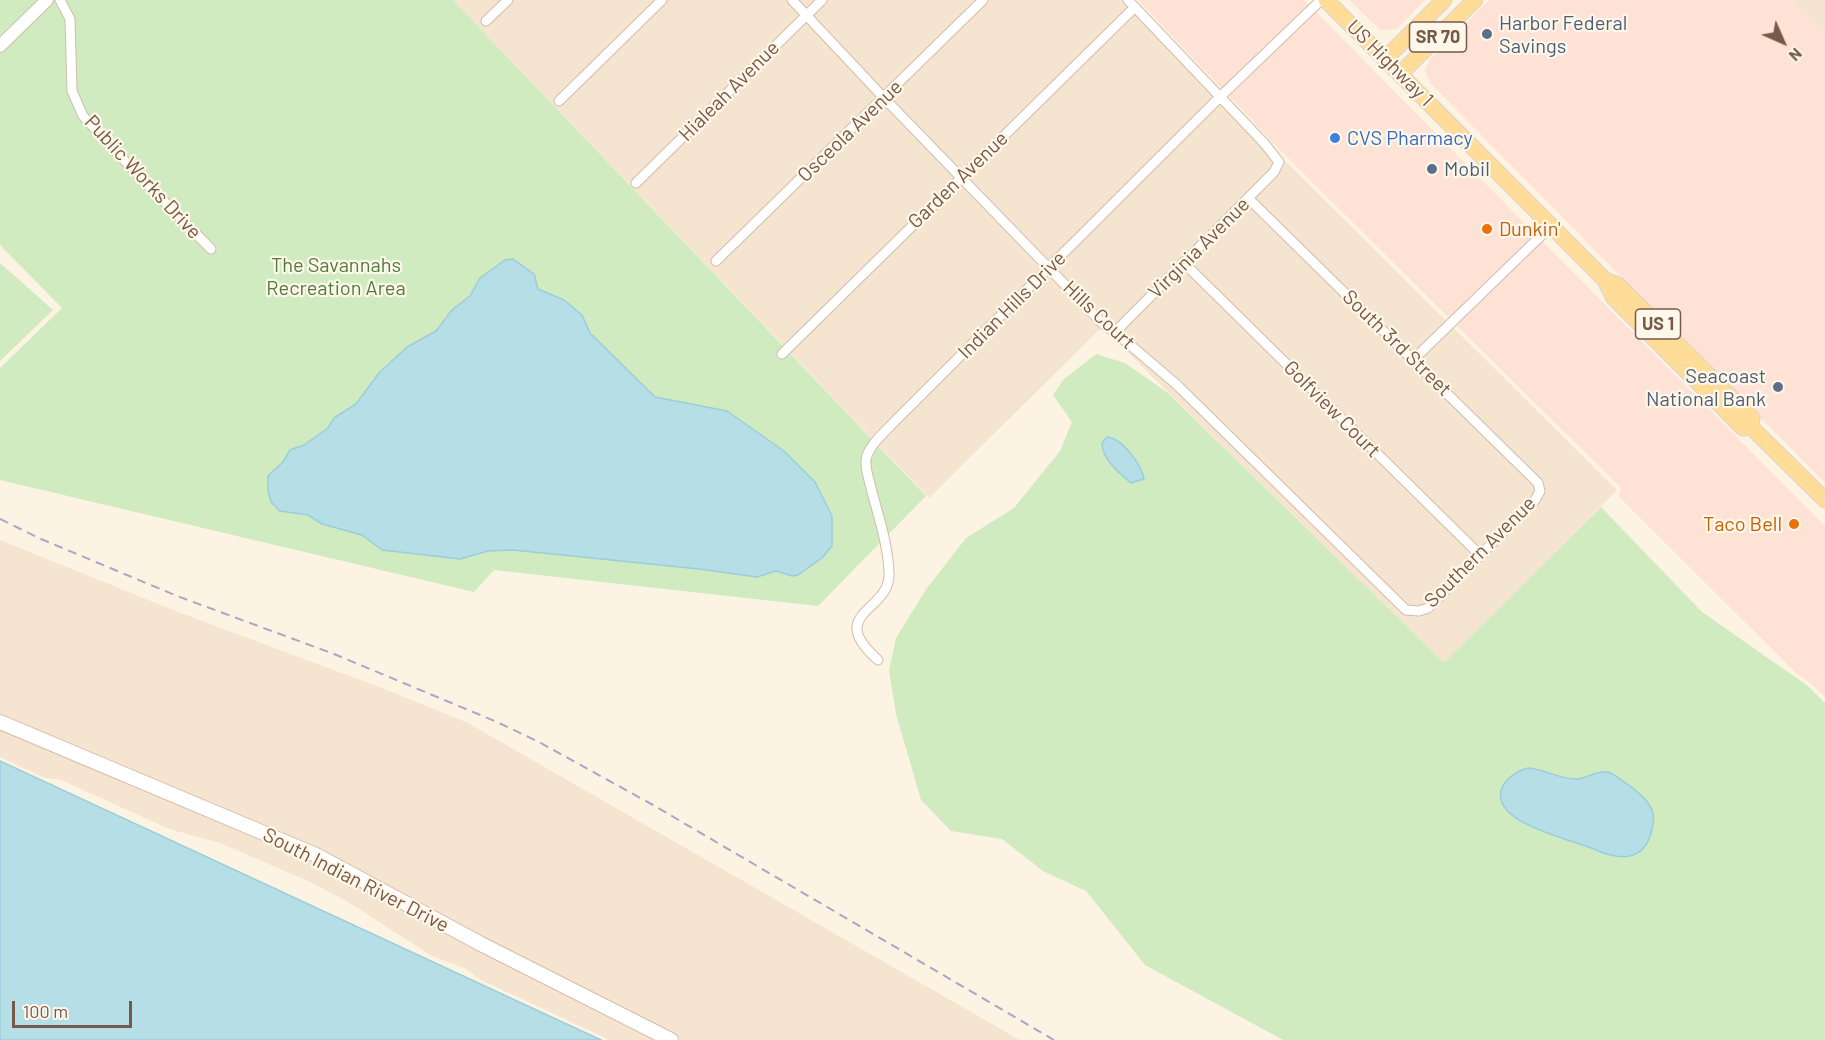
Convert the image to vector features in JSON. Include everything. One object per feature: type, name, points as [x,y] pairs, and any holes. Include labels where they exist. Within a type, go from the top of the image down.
[{"type":"main road","name":"US Highway 1","points":[[1326,0],[1605,280],[1613,297],[1743,428],[1751,427],[1825,500]]},
{"type":"main road","name":"SR 70","points":[[1385,58],[1444,0]]},
{"type":"main road","name":"SR 70","points":[[1400,74],[1475,0]]},
{"type":"main road","name":"South Indian River Drive","points":[[0,722],[316,855],[481,944],[671,1040]]},
{"type":"street","points":[[0,46],[47,0]]},
{"type":"street","name":"Public Works Drive","points":[[60,0],[70,19],[72,91],[83,116],[138,176],[211,249]]},
{"type":"street","points":[[486,21],[508,0]]},
{"type":"street","points":[[560,101],[662,0]]},
{"type":"street","name":"Hills Court","points":[[792,0],[1104,325],[1176,384],[1406,610],[1419,611]]},
{"type":"street","name":"Hialeah Avenue","points":[[636,183],[822,0]]},
{"type":"street","name":"Osceola Avenue","points":[[717,261],[983,0]]},
{"type":"street","name":"Indian Hills Drive","points":[[878,660],[860,642],[857,630],[858,619],[883,592],[889,576],[887,549],[867,473],[866,460],[871,448],[893,423],[1220,97],[1321,0]]},
{"type":"street","points":[[1131,4],[1220,97]]},
{"type":"street","name":"Garden Avenue","points":[[782,354],[961,178],[1131,4]]},
{"type":"street","name":"Virginia Avenue","points":[[1115,332],[1274,172],[1279,162],[1220,97]]},
{"type":"street","name":"South 3rd Street","points":[[1248,198],[1538,483],[1540,491]]},
{"type":"street","points":[[1414,359],[1551,226]]},
{"type":"street","name":"Golfview Court","points":[[1183,262],[1480,555]]},
{"type":"street","name":"Southern Avenue","points":[[1419,611],[1428,609],[1535,500],[1540,491]]},
{"type":"shaded area","points":[[453,0],[1133,0],[1274,150],[1617,490],[1444,664],[1102,327],[929,498]]},
{"type":"shaded area","points":[[1138,0],[1304,0],[1309,5],[1222,89]]},
{"type":"shaded area","points":[[1350,0],[1425,0],[1397,29],[1380,30]]},
{"type":"shaded area","points":[[1489,0],[1792,0],[1825,34],[1825,483],[1430,83],[1425,71],[1430,59]]},
{"type":"shaded area","points":[[1792,0],[1825,0],[1825,34]]},
{"type":"shaded area","points":[[1316,12],[1535,234],[1449,318],[1277,147],[1229,96]]},
{"type":"shaded area","points":[[1542,241],[1825,526],[1825,697],[1796,673],[1618,496],[1621,491],[1620,487],[1456,325]]},
{"type":"shaded area","points":[[0,540],[178,612],[382,688],[468,723],[1020,1040],[681,1040],[483,940],[367,876],[0,717]]},
{"type":"shaded area","points":[[0,726],[315,859],[662,1040],[610,1040],[481,980],[464,968],[432,956],[348,902],[310,882],[220,843],[169,829],[59,779],[45,778],[0,757]]},
{"type":"green space","name":"The Savannahs Recreation Area","points":[[0,0],[453,0],[926,496],[818,606],[494,570],[474,592],[0,480],[0,368],[62,308],[0,245]]},
{"type":"green space","points":[[0,263],[53,310],[0,361]]},
{"type":"green space","points":[[1096,354],[1125,363],[1168,393],[1444,663],[1601,507],[1702,612],[1808,686],[1825,703],[1825,1040],[1283,1040],[1145,965],[1086,891],[1043,871],[1002,839],[951,831],[921,800],[896,714],[889,671],[896,638],[927,588],[966,538],[1014,508],[1060,451],[1072,422],[1053,395],[1063,380]]},
{"type":"water","points":[[513,259],[534,274],[538,289],[564,300],[582,315],[590,333],[655,397],[727,411],[784,451],[815,482],[832,516],[832,546],[822,558],[798,575],[792,576],[776,571],[757,577],[513,550],[488,551],[460,559],[382,550],[362,535],[322,524],[308,515],[280,511],[271,502],[268,476],[283,462],[290,450],[304,445],[328,428],[334,418],[356,404],[379,373],[407,347],[436,331],[452,310],[470,296],[480,278],[505,260]]},
{"type":"water","points":[[1107,437],[1125,447],[1139,467],[1144,479],[1131,483],[1112,465],[1103,449],[1102,443]]},
{"type":"water","points":[[0,761],[601,1040],[0,1040]]},
{"type":"water","points":[[1528,768],[1571,779],[1604,772],[1616,776],[1640,794],[1652,809],[1653,823],[1647,842],[1636,854],[1613,856],[1554,836],[1522,822],[1509,813],[1502,803],[1501,791],[1512,776]]},
{"type":"railway","points":[[0,519],[41,539],[177,596],[334,654],[497,722],[539,742],[653,805],[1054,1040]]},
{"type":"place","name":"Harbor Federal Savings","points":[[1487,34]]},
{"type":"place","name":"CVS Pharmacy","points":[[1335,138]]},
{"type":"place","name":"Mobil","points":[[1432,169]]},
{"type":"place","name":"Dunkin'","points":[[1487,229]]},
{"type":"place","name":"Seacoast National Bank","points":[[1778,387]]},
{"type":"place","name":"Taco Bell","points":[[1794,524]]}]
